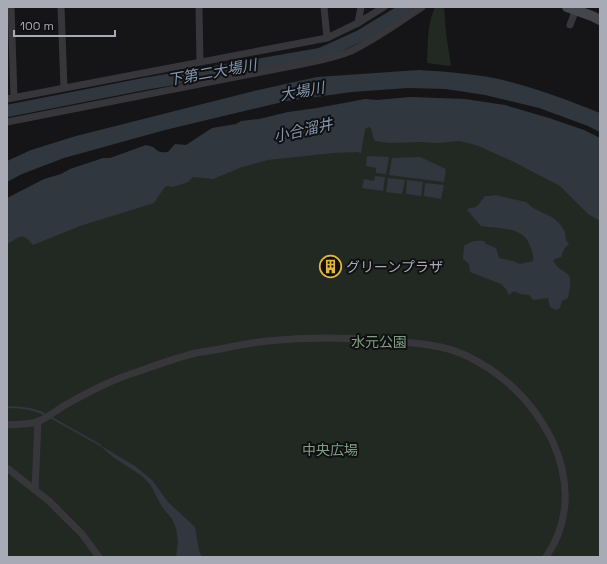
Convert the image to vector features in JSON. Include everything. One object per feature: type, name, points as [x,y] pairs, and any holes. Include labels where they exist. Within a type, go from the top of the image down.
[{"type":"street","points":[[11,7],[11,98],[327,38],[358,23],[384,7]]},
{"type":"street","points":[[61,7],[64,88]]},
{"type":"street","points":[[199,7],[200,62]]},
{"type":"street","points":[[324,7],[327,38]]},
{"type":"street","points":[[358,23],[361,7]]},
{"type":"street","points":[[7,122],[334,57],[363,45],[422,7]]},
{"type":"street","points":[[570,26],[572,8],[600,20]]},
{"type":"street","points":[[7,425],[38,421],[67,404],[134,372],[194,354],[266,341],[331,338],[356,337],[424,344],[464,355],[484,365],[520,393],[540,418],[552,440],[562,465],[566,483],[566,501],[560,529],[546,557]]},
{"type":"street","points":[[35,490],[38,421]]},
{"type":"street","points":[[7,468],[48,501],[82,534],[98,557]]},
{"type":"green space","points":[[435,7],[444,7],[451,66],[427,63],[429,27]]},
{"type":"green space","name":"水元公園","points":[[348,124],[465,131],[600,189],[600,557],[7,557],[7,239]]},
{"type":"water","name":"大場川","points":[[419,70],[486,77],[543,91],[600,113],[600,132],[539,108],[485,95],[446,89],[408,88],[352,92],[287,101],[165,130],[64,158],[22,174],[7,182],[7,161],[31,150],[76,136],[254,91],[317,77]]},
{"type":"water","name":"小合溜井","points":[[410,97],[465,99],[505,105],[584,130],[600,138],[600,221],[588,214],[560,186],[514,162],[476,145],[459,141],[438,143],[389,143],[375,141],[371,128],[369,127],[365,129],[361,153],[333,153],[268,160],[242,167],[213,179],[193,177],[188,182],[173,187],[167,186],[164,188],[154,203],[80,226],[33,245],[23,237],[7,244],[7,198],[44,179],[61,174],[70,169],[103,158],[110,158],[146,145],[153,147],[160,152],[168,152],[175,144],[186,145],[212,128],[236,124],[241,121],[365,99],[377,100]]},
{"type":"water","points":[[367,156],[389,157],[386,174],[376,173],[376,168],[366,166]]},
{"type":"water","points":[[420,157],[446,169],[444,182],[389,175],[392,158]]},
{"type":"water","points":[[375,176],[385,177],[383,191],[362,188],[364,179],[374,181]]},
{"type":"water","points":[[388,178],[405,180],[402,194],[386,192]]},
{"type":"water","points":[[407,180],[423,182],[421,196],[406,194]]},
{"type":"water","points":[[425,183],[444,185],[441,199],[424,196]]},
{"type":"water","points":[[495,195],[526,202],[533,208],[552,217],[560,224],[565,232],[566,240],[569,244],[564,249],[561,257],[553,260],[559,268],[569,276],[570,281],[568,298],[562,301],[560,308],[556,310],[550,307],[548,298],[533,300],[529,295],[520,294],[514,291],[509,295],[501,284],[470,272],[469,264],[463,259],[464,246],[473,241],[484,241],[486,244],[496,248],[499,258],[520,264],[533,261],[530,246],[522,235],[502,228],[481,226],[467,210],[477,206],[485,196]]},
{"type":"water","points":[[98,444],[135,466],[153,481],[168,502],[195,527],[199,551],[202,557],[176,557],[178,542],[176,528],[172,519],[162,507],[150,484],[142,476],[113,457]]},
{"type":"waterway","name":"下第二大場川","points":[[7,111],[144,84],[320,54],[360,36],[408,7]]},
{"type":"waterway","points":[[7,407],[27,408],[46,415]]},
{"type":"waterway","points":[[50,417],[100,445]]},
{"type":"place","name":"グリーンプラザ","points":[[331,267]]},
{"type":"park label","name":"中央広場","points":[[330,450]]}]
